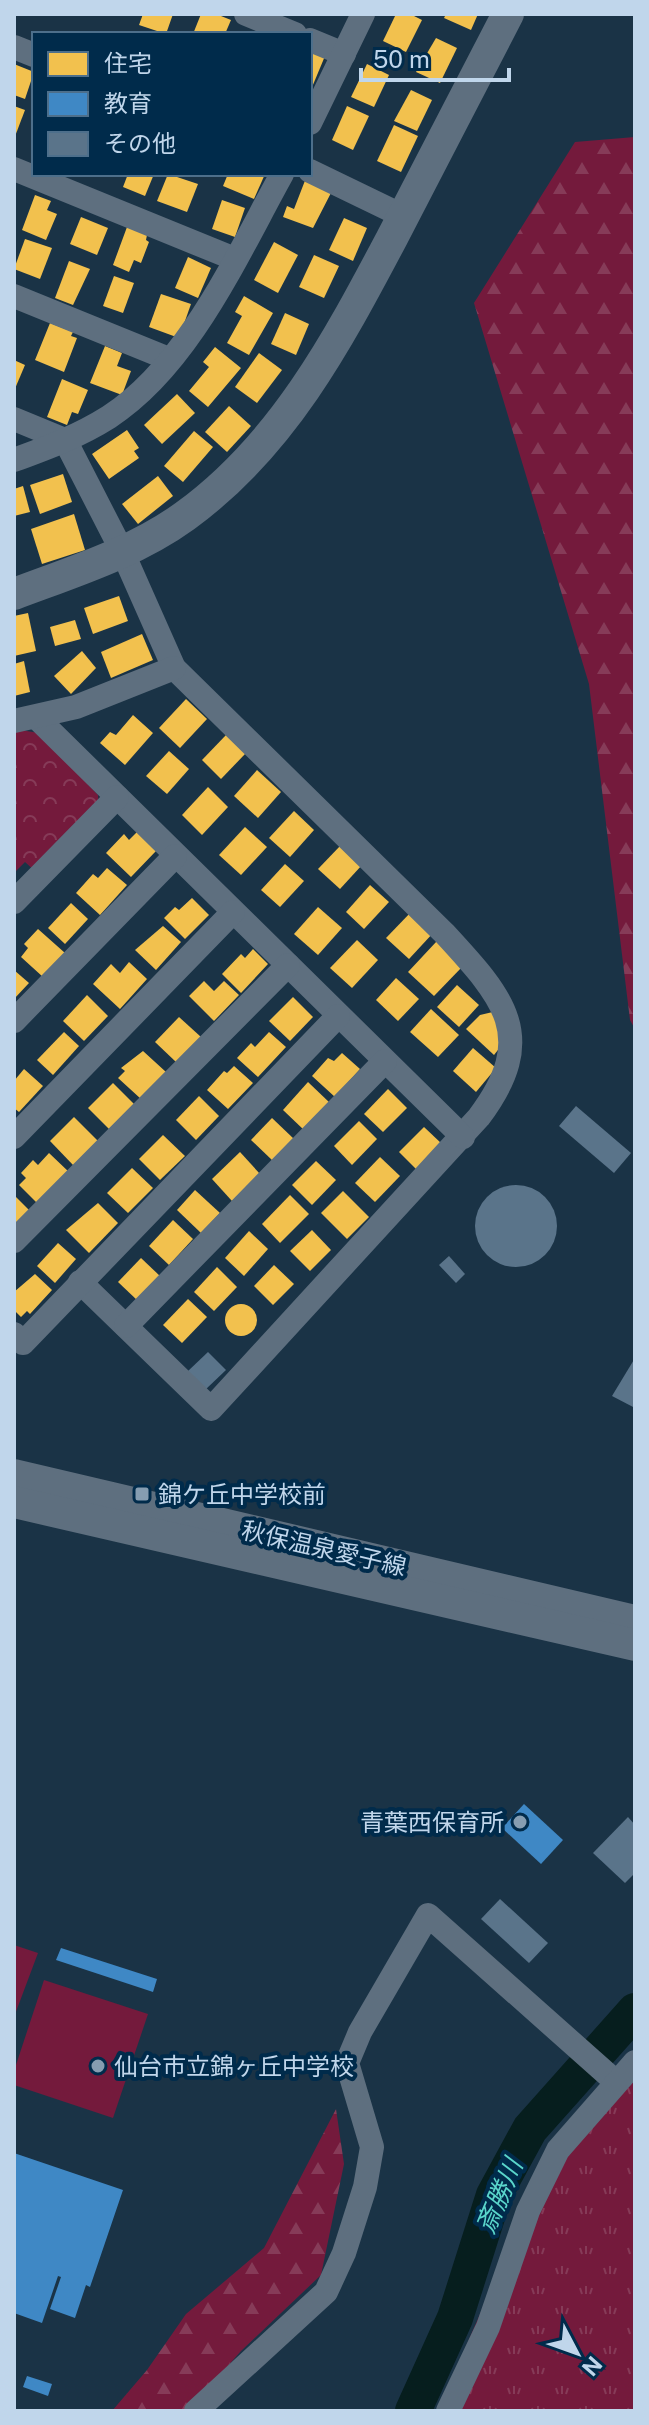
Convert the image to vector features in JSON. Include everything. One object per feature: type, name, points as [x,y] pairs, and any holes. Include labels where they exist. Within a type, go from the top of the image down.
[{"type":"main road","points":[[14,594],[123,553],[185,516],[251,457],[300,401],[342,333],[508,14]]},
{"type":"main road","name":"秋保温泉愛子線","points":[[14,1475],[633,1641]]},
{"type":"main road","name":"秋保温泉愛子線","points":[[14,1502],[633,1641]]},
{"type":"street","points":[[246,14],[290,32]]},
{"type":"street","points":[[312,119],[363,14]]},
{"type":"street","points":[[312,41],[344,54]]},
{"type":"street","points":[[14,169],[235,259]]},
{"type":"street","points":[[312,172],[403,216]]},
{"type":"street","points":[[14,460],[65,440],[110,416],[169,359],[201,318],[281,176]]},
{"type":"street","points":[[14,296],[169,359]]},
{"type":"street","points":[[14,419],[65,440],[123,553],[174,668],[444,933],[496,995],[511,1031],[510,1054],[496,1095],[463,1137],[211,1409],[80,1282]]},
{"type":"street","points":[[25,720],[76,707],[174,668]]},
{"type":"street","points":[[25,720],[117,797],[463,1137]]},
{"type":"street","points":[[14,902],[117,797]]},
{"type":"street","points":[[14,1021],[175,856]]},
{"type":"street","points":[[14,1137],[233,912]]},
{"type":"street","points":[[14,1241],[288,965]]},
{"type":"street","points":[[14,1334],[23,1343],[338,1016]]},
{"type":"street","points":[[126,1326],[385,1061]]},
{"type":"street","points":[[196,2411],[326,2292],[344,2253],[365,2187],[372,2147],[347,2063],[360,2032],[428,1915],[613,2080]]},
{"type":"street","points":[[448,2411],[488,2327],[528,2211],[558,2150],[613,2080],[635,2062]]},
{"type":"green space","points":[[635,137],[635,1029],[630,1020],[589,684],[474,303],[575,142]]},
{"type":"green space","points":[[14,729],[39,733],[98,795],[99,808],[36,872],[25,862],[14,873]]},
{"type":"green space","points":[[14,1945],[38,1953],[14,2017]]},
{"type":"green space","points":[[44,1980],[148,2014],[113,2118],[14,2085],[14,2071]]},
{"type":"green space","points":[[635,2050],[635,2411],[438,2411],[556,2139]]},
{"type":"green space","points":[[336,2109],[344,2164],[321,2275],[241,2351],[188,2411],[112,2411],[147,2370],[186,2314],[264,2248]]},
{"type":"building: 住宅","points":[[143,14],[173,14],[167,32],[139,25]]},
{"type":"building: 住宅","points":[[201,14],[216,14],[231,20],[226,32],[194,32]]},
{"type":"building: 住宅","points":[[396,14],[410,14],[422,20],[406,52],[383,41]]},
{"type":"building: 住宅","points":[[446,14],[478,14],[471,30],[444,18]]},
{"type":"building: 住宅","points":[[436,38],[457,48],[440,83],[416,72]]},
{"type":"building: 住宅","points":[[312,51],[325,56],[312,87]]},
{"type":"building: 住宅","points":[[14,64],[32,71],[32,78],[25,99],[14,95]]},
{"type":"building: 住宅","points":[[367,64],[389,75],[374,107],[351,97]]},
{"type":"building: 住宅","points":[[411,90],[432,100],[417,131],[394,121]]},
{"type":"building: 住宅","points":[[14,106],[25,110],[14,139]]},
{"type":"building: 住宅","points":[[347,106],[369,116],[353,150],[332,140]]},
{"type":"building: 住宅","points":[[394,125],[418,136],[401,172],[377,161]]},
{"type":"building: 住宅","points":[[127,176],[153,176],[145,196],[123,187]]},
{"type":"building: 住宅","points":[[167,176],[198,184],[187,212],[157,201]]},
{"type":"building: 住宅","points":[[227,176],[264,176],[254,199],[223,186]]},
{"type":"building: 住宅","points":[[306,178],[333,189],[313,228],[283,217],[287,206],[294,209]]},
{"type":"building: 住宅","points":[[35,195],[51,201],[47,210],[57,214],[46,240],[22,230]]},
{"type":"building: 住宅","points":[[222,200],[245,208],[235,237],[212,229]]},
{"type":"building: 住宅","points":[[81,217],[108,228],[97,255],[70,244]]},
{"type":"building: 住宅","points":[[344,218],[367,228],[353,261],[329,250]]},
{"type":"building: 住宅","points":[[127,227],[147,235],[149,242],[141,263],[134,260],[129,272],[113,265]]},
{"type":"building: 住宅","points":[[25,239],[52,248],[40,279],[14,269]]},
{"type":"building: 住宅","points":[[274,242],[298,255],[278,293],[254,280]]},
{"type":"building: 住宅","points":[[314,255],[339,266],[324,298],[299,287]]},
{"type":"building: 住宅","points":[[188,257],[211,268],[198,298],[175,288]]},
{"type":"building: 住宅","points":[[69,261],[90,269],[73,305],[55,298]]},
{"type":"building: 住宅","points":[[114,276],[134,283],[123,313],[103,306]]},
{"type":"building: 住宅","points":[[161,294],[191,304],[179,338],[149,327]]},
{"type":"building: 住宅","points":[[244,296],[273,313],[249,355],[227,343],[242,316],[235,312]]},
{"type":"building: 住宅","points":[[285,313],[309,324],[296,355],[271,344]]},
{"type":"building: 住宅","points":[[50,323],[73,332],[71,336],[77,338],[64,372],[35,360]]},
{"type":"building: 住宅","points":[[105,346],[122,353],[117,366],[131,371],[122,395],[90,383]]},
{"type":"building: 住宅","points":[[215,347],[241,368],[208,407],[189,391],[209,367],[203,362]]},
{"type":"building: 住宅","points":[[259,353],[282,370],[257,403],[235,387]]},
{"type":"building: 住宅","points":[[14,360],[25,365],[14,391]]},
{"type":"building: 住宅","points":[[62,379],[88,390],[78,414],[72,412],[67,425],[47,417]]},
{"type":"building: 住宅","points":[[177,394],[195,413],[162,444],[144,425]]},
{"type":"building: 住宅","points":[[229,406],[251,426],[227,452],[205,432]]},
{"type":"building: 住宅","points":[[127,430],[139,448],[134,451],[139,458],[109,479],[92,454]]},
{"type":"building: 住宅","points":[[194,431],[213,447],[183,482],[164,466]]},
{"type":"building: 住宅","points":[[63,474],[72,502],[40,514],[30,485]]},
{"type":"building: 住宅","points":[[158,476],[173,496],[138,524],[122,504]]},
{"type":"building: 住宅","points":[[23,486],[30,512],[14,516],[14,489]]},
{"type":"building: 住宅","points":[[74,514],[85,550],[42,564],[31,529]]},
{"type":"building: 住宅","points":[[119,596],[128,621],[93,634],[84,608]]},
{"type":"building: 住宅","points":[[28,613],[36,651],[14,656],[14,616]]},
{"type":"building: 住宅","points":[[75,620],[81,639],[55,646],[50,627]]},
{"type":"building: 住宅","points":[[142,634],[153,660],[111,678],[101,652]]},
{"type":"building: 住宅","points":[[82,651],[96,668],[71,694],[54,676]]},
{"type":"building: 住宅","points":[[24,661],[30,692],[14,696],[14,664]]},
{"type":"building: 住宅","points":[[186,699],[207,719],[180,748],[159,728]]},
{"type":"building: 住宅","points":[[133,715],[153,733],[125,765],[100,743],[110,732],[116,735]]},
{"type":"building: 住宅","points":[[227,734],[246,753],[221,779],[202,760]]},
{"type":"building: 住宅","points":[[169,751],[189,769],[167,794],[146,776]]},
{"type":"building: 住宅","points":[[257,770],[281,792],[258,818],[234,796]]},
{"type":"building: 住宅","points":[[208,787],[228,807],[202,835],[182,815]]},
{"type":"building: 住宅","points":[[294,811],[314,830],[290,857],[269,838]]},
{"type":"building: 住宅","points":[[245,827],[267,847],[241,875],[219,855]]},
{"type":"building: 住宅","points":[[137,832],[156,851],[131,877],[106,853],[124,834],[129,840]]},
{"type":"building: 住宅","points":[[341,845],[362,865],[340,889],[318,869]]},
{"type":"building: 住宅","points":[[285,864],[304,881],[280,907],[261,890]]},
{"type":"building: 住宅","points":[[107,868],[127,885],[100,915],[76,893],[93,874],[98,878]]},
{"type":"building: 住宅","points":[[370,885],[389,902],[364,929],[346,912]]},
{"type":"building: 住宅","points":[[192,898],[209,915],[185,939],[164,918],[175,907],[179,910]]},
{"type":"building: 住宅","points":[[71,903],[88,919],[65,944],[48,928]]},
{"type":"building: 住宅","points":[[318,907],[342,928],[318,955],[294,934]]},
{"type":"building: 住宅","points":[[412,911],[434,932],[409,959],[386,938]]},
{"type":"building: 住宅","points":[[163,926],[181,942],[156,970],[135,950]]},
{"type":"building: 住宅","points":[[38,929],[65,953],[43,977],[21,957],[28,948],[24,944]]},
{"type":"building: 住宅","points":[[357,940],[378,960],[352,988],[330,968]]},
{"type":"building: 住宅","points":[[437,941],[463,966],[434,996],[408,972]]},
{"type":"building: 住宅","points":[[253,949],[268,964],[241,993],[222,974],[241,954],[245,958]]},
{"type":"building: 住宅","points":[[129,962],[147,979],[120,1009],[93,984],[111,964],[120,973]]},
{"type":"building: 住宅","points":[[14,970],[29,983],[14,999]]},
{"type":"building: 住宅","points":[[396,978],[419,999],[398,1021],[376,1000]]},
{"type":"building: 住宅","points":[[204,981],[214,991],[224,981],[239,995],[214,1021],[189,996]]},
{"type":"building: 住宅","points":[[457,985],[479,1005],[459,1027],[437,1007]]},
{"type":"building: 住宅","points":[[87,995],[108,1016],[84,1041],[63,1021]]},
{"type":"building: 住宅","points":[[293,997],[313,1017],[290,1041],[269,1021]]},
{"type":"building: 住宅","points":[[431,1009],[459,1035],[438,1057],[410,1032]]},
{"type":"building: 住宅","points":[[497,1011],[505,1041],[494,1055],[466,1029],[480,1015]]},
{"type":"building: 住宅","points":[[179,1017],[201,1037],[176,1062],[155,1042]]},
{"type":"building: 住宅","points":[[64,1032],[79,1046],[53,1075],[37,1060]]},
{"type":"building: 住宅","points":[[269,1032],[286,1047],[258,1077],[237,1058],[251,1043],[255,1047]]},
{"type":"building: 住宅","points":[[473,1048],[496,1068],[476,1092],[453,1071]]},
{"type":"building: 住宅","points":[[143,1051],[166,1072],[141,1099],[118,1078],[125,1071],[121,1068]]},
{"type":"building: 住宅","points":[[342,1053],[360,1069],[335,1097],[312,1076],[328,1058],[334,1061]]},
{"type":"building: 住宅","points":[[234,1066],[253,1083],[228,1109],[207,1090],[224,1071],[227,1073]]},
{"type":"building: 住宅","points":[[24,1069],[43,1086],[19,1112],[14,1108],[14,1081]]},
{"type":"building: 住宅","points":[[308,1082],[331,1104],[305,1131],[283,1110]]},
{"type":"building: 住宅","points":[[113,1083],[134,1104],[109,1129],[88,1108]]},
{"type":"building: 住宅","points":[[388,1089],[407,1108],[383,1132],[364,1114]]},
{"type":"building: 住宅","points":[[199,1096],[219,1116],[196,1140],[176,1120]]},
{"type":"building: 住宅","points":[[74,1117],[99,1142],[74,1166],[50,1141]]},
{"type":"building: 住宅","points":[[272,1118],[294,1139],[273,1161],[251,1140]]},
{"type":"building: 住宅","points":[[359,1121],[377,1139],[352,1165],[334,1146]]},
{"type":"building: 住宅","points":[[424,1127],[442,1144],[417,1170],[399,1152]]},
{"type":"building: 住宅","points":[[163,1135],[185,1156],[160,1180],[139,1159]]},
{"type":"building: 住宅","points":[[240,1152],[260,1174],[232,1201],[212,1179]]},
{"type":"building: 住宅","points":[[49,1153],[70,1173],[40,1206],[19,1185],[26,1178],[21,1173],[33,1160],[38,1165]]},
{"type":"building: 住宅","points":[[380,1157],[400,1176],[375,1202],[355,1183]]},
{"type":"building: 住宅","points":[[316,1161],[336,1180],[312,1205],[292,1185]]},
{"type":"building: 住宅","points":[[132,1168],[153,1188],[128,1213],[107,1193]]},
{"type":"building: 住宅","points":[[195,1190],[220,1213],[201,1233],[177,1210]]},
{"type":"building: 住宅","points":[[343,1191],[369,1217],[347,1239],[321,1213]]},
{"type":"building: 住宅","points":[[14,1195],[30,1211],[14,1227]]},
{"type":"building: 住宅","points":[[290,1195],[309,1214],[280,1243],[262,1224]]},
{"type":"building: 住宅","points":[[98,1203],[118,1223],[89,1253],[66,1230]]},
{"type":"building: 住宅","points":[[173,1220],[193,1239],[169,1265],[149,1246]]},
{"type":"building: 住宅","points":[[312,1230],[331,1250],[310,1271],[290,1251]]},
{"type":"building: 住宅","points":[[249,1231],[268,1249],[244,1276],[225,1258]]},
{"type":"building: 住宅","points":[[58,1243],[76,1259],[55,1283],[37,1266]]},
{"type":"building: 住宅","points":[[141,1258],[161,1277],[138,1301],[118,1282]]},
{"type":"building: 住宅","points":[[274,1265],[294,1284],[273,1305],[254,1286]]},
{"type":"building: 住宅","points":[[217,1267],[237,1287],[214,1311],[194,1292]]},
{"type":"building: 住宅","points":[[35,1274],[52,1290],[30,1314],[27,1311],[21,1317],[14,1310],[14,1292]]},
{"type":"building: 住宅","points":[[188,1299],[207,1317],[182,1343],[163,1325]]},
{"type":"building: 住宅","points":[[241,1304],[252,1309],[257,1320],[252,1331],[241,1336],[230,1331],[225,1320],[230,1309]]},
{"type":"building: 教育","points":[[524,1804],[563,1840],[541,1864],[502,1828]]},
{"type":"building: 教育","points":[[61,1948],[157,1979],[153,1992],[56,1960]]},
{"type":"building: 教育","points":[[14,2153],[123,2190],[90,2287],[86,2285],[75,2318],[50,2309],[61,2277],[58,2276],[42,2323],[14,2313]]},
{"type":"building: 教育","points":[[27,2376],[52,2384],[48,2396],[23,2387]]},
{"type":"building: その他","points":[[576,1106],[631,1153],[614,1173],[559,1126]]},
{"type":"building: その他","points":[[516,1185],[532,1188],[545,1197],[554,1210],[557,1226],[554,1242],[545,1255],[532,1264],[516,1267],[500,1264],[487,1255],[478,1242],[475,1226],[478,1210],[487,1197],[500,1188]]},
{"type":"building: その他","points":[[449,1256],[465,1274],[456,1283],[439,1265]]},
{"type":"building: その他","points":[[208,1352],[226,1370],[205,1390],[187,1372]]},
{"type":"building: その他","points":[[635,1358],[635,1408],[612,1396]]},
{"type":"building: その他","points":[[628,1817],[635,1825],[635,1873],[625,1883],[593,1853]]},
{"type":"building: その他","points":[[500,1899],[548,1943],[529,1963],[481,1919]]},
{"type":"waterway","name":"斎勝川","points":[[413,2411],[455,2318],[494,2195],[530,2129],[635,2011]]},
{"type":"place","name":"錦ケ丘中学校前","points":[[142,1494]]},
{"type":"place","name":"青葉西保育所","points":[[520,1822]]},
{"type":"place","name":"仙台市立錦ヶ丘中学校","points":[[98,2066]]}]
